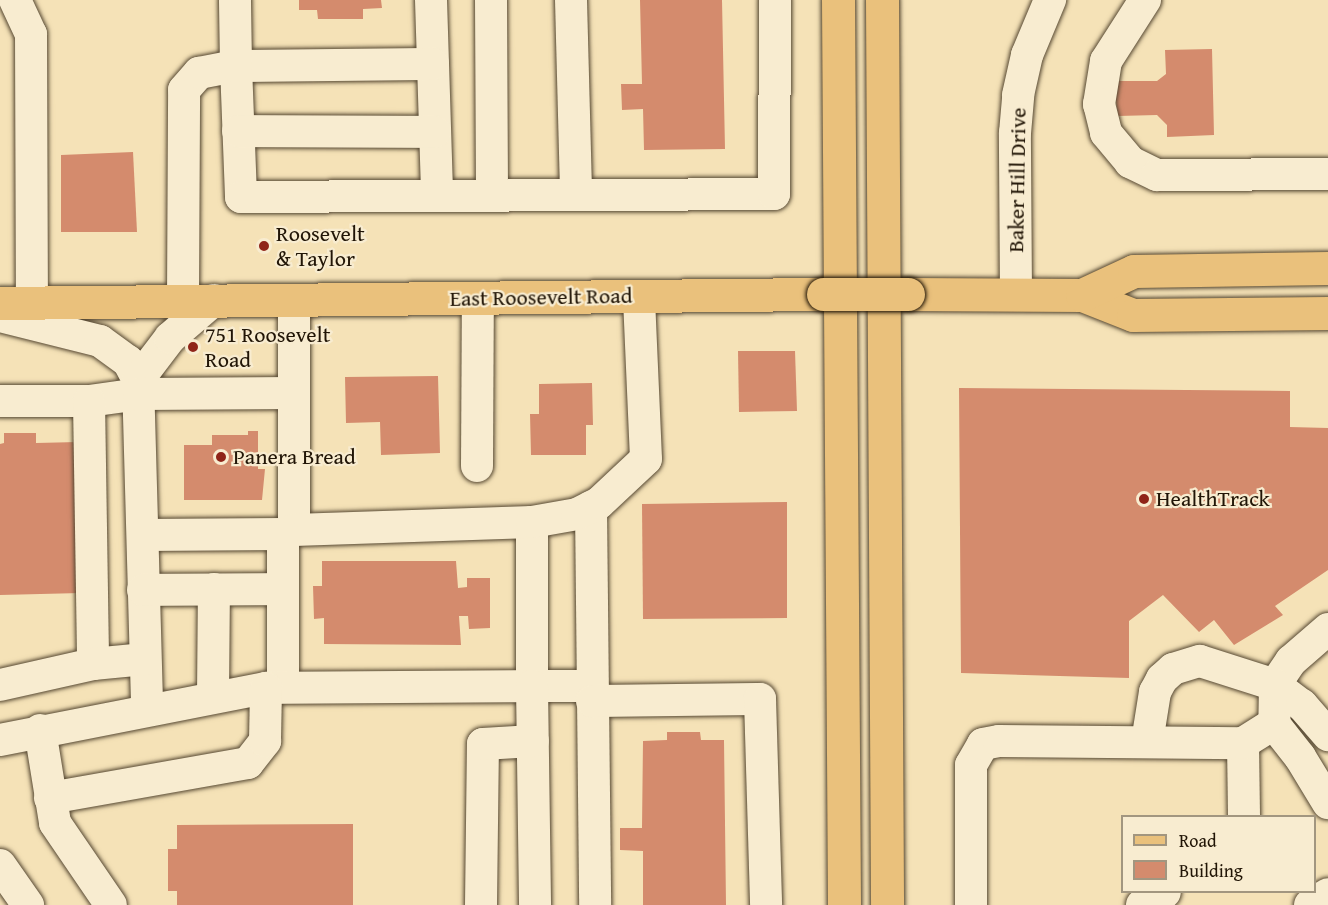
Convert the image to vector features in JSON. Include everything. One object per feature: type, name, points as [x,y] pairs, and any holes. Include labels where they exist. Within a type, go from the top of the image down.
[{"type":"main road","points":[[838,0],[844,905]]},
{"type":"main road","points":[[882,0],[887,905]]},
{"type":"main road","name":"East Roosevelt Road","points":[[1082,295],[1134,271],[1328,268]]},
{"type":"main road","name":"East Roosevelt Road","points":[[0,303],[1016,294],[1082,295],[1133,315],[1328,313]]},
{"type":"street","points":[[15,0],[31,34],[32,302]]},
{"type":"street","points":[[235,0],[241,197],[774,194],[775,0]]},
{"type":"street","points":[[431,0],[436,195]]},
{"type":"street","points":[[491,0],[492,195]]},
{"type":"street","points":[[571,0],[576,195]]},
{"type":"street","name":"Baker Hill Drive","points":[[1016,294],[1015,133],[1018,95],[1028,54],[1050,0]]},
{"type":"street","points":[[1145,0],[1106,61],[1099,104],[1106,133],[1130,162],[1157,175],[1328,174]]},
{"type":"street","points":[[138,387],[198,300],[184,90],[199,73],[236,66],[433,64]]},
{"type":"street","points":[[238,131],[435,132]]},
{"type":"street","points":[[143,534],[289,532],[532,522],[577,514],[591,507],[646,459],[639,296]]},
{"type":"street","points":[[477,466],[478,298]]},
{"type":"street","points":[[50,798],[248,763],[265,741],[275,687],[289,532],[294,393],[294,300]]},
{"type":"street","points":[[0,316],[100,341],[128,361],[138,387],[147,709]]},
{"type":"street","points":[[0,401],[89,401],[138,387],[294,393]]},
{"type":"street","points":[[89,401],[93,664]]},
{"type":"street","points":[[591,507],[595,905]]},
{"type":"street","points":[[532,522],[535,905]]},
{"type":"street","points":[[213,697],[214,589]]},
{"type":"street","points":[[143,590],[284,589]]},
{"type":"street","points":[[1328,629],[1291,661],[1275,685],[1274,724],[1300,756],[1328,803]]},
{"type":"street","points":[[0,685],[93,664],[145,659]]},
{"type":"street","points":[[1147,742],[1155,692],[1162,679],[1186,663],[1215,663],[1275,685],[1302,705],[1328,735]]},
{"type":"street","points":[[1,736],[275,687],[532,686],[592,693],[760,699],[766,905]]},
{"type":"street","points":[[971,905],[971,765],[977,749],[999,741],[1243,743],[1274,724]]},
{"type":"street","points":[[40,730],[55,824],[111,905]]},
{"type":"street","points":[[481,905],[483,744],[533,741]]},
{"type":"street","points":[[1243,743],[1244,815]]},
{"type":"street","points":[[0,865],[28,905]]},
{"type":"street","points":[[1142,905],[1162,893]]},
{"type":"street","points":[[1310,905],[1328,894]]},
{"type":"building","points":[[299,0],[381,0],[382,8],[363,9],[363,19],[318,19],[317,10],[299,10]]},
{"type":"building","points":[[640,0],[722,0],[725,149],[644,150],[643,109],[622,110],[621,84],[642,84]]},
{"type":"building","points":[[1212,49],[1214,135],[1167,137],[1167,125],[1157,115],[1118,116],[1115,92],[1119,81],[1157,81],[1166,74],[1165,50]]},
{"type":"building","points":[[133,152],[137,232],[61,232],[61,155]]},
{"type":"building","points":[[738,351],[795,351],[797,411],[739,412]]},
{"type":"building","points":[[438,376],[440,453],[381,455],[380,422],[346,423],[345,377]]},
{"type":"building","points":[[592,383],[593,425],[586,425],[586,455],[531,455],[530,414],[539,414],[539,384]]},
{"type":"building","name":"HealthTrack","points":[[959,388],[1290,391],[1290,427],[1328,428],[1328,570],[1275,606],[1283,615],[1234,645],[1214,620],[1199,632],[1163,595],[1129,621],[1129,678],[961,673]]},
{"type":"building","name":"Panera Bread","points":[[248,431],[258,431],[258,469],[265,469],[262,500],[184,500],[184,445],[212,445],[212,435],[248,435]]},
{"type":"building","points":[[4,433],[36,433],[36,443],[78,442],[81,593],[0,595],[0,444],[4,443]]},
{"type":"building","points":[[787,502],[787,618],[643,619],[642,504]]},
{"type":"building","points":[[322,561],[456,561],[458,588],[467,587],[467,578],[490,578],[490,628],[469,629],[468,616],[459,616],[461,645],[324,644],[324,618],[314,619],[313,586],[322,586]]},
{"type":"building","points":[[667,732],[700,732],[701,740],[724,740],[726,905],[643,905],[643,851],[620,850],[620,828],[642,828],[643,741],[667,740]]},
{"type":"building","points":[[353,824],[353,905],[177,905],[177,891],[168,891],[168,849],[177,849],[177,825]]},
{"type":"place","name":"Roosevelt & Taylor","points":[[264,246]]},
{"type":"place","name":"751 Roosevelt Road","points":[[193,347]]},
{"type":"place","name":"Panera Bread","points":[[221,457]]},
{"type":"place","name":"HealthTrack","points":[[1144,499]]}]
